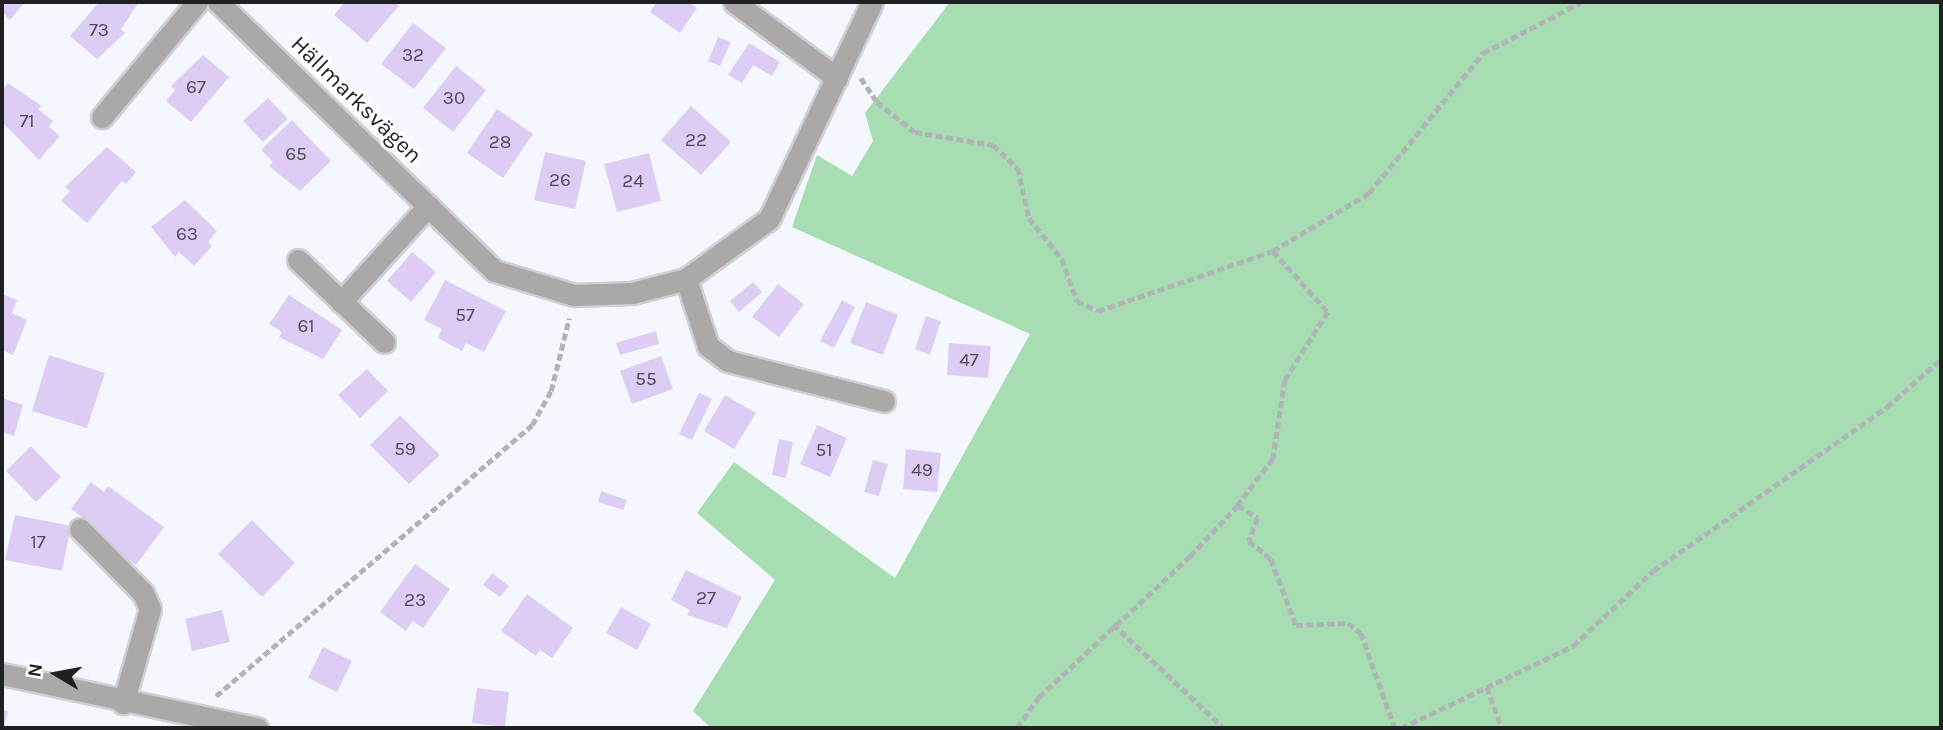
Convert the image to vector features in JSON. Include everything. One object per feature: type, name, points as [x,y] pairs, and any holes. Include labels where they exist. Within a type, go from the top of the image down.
[{"type":"street","points":[[103,117],[197,2]]},
{"type":"street","name":"Hällmarksvägen","points":[[218,2],[495,271],[574,295],[632,293],[686,279],[769,219],[872,2]]},
{"type":"street","points":[[734,2],[837,78]]},
{"type":"street","points":[[341,302],[428,206]]},
{"type":"street","points":[[298,260],[384,342]]},
{"type":"street","points":[[686,279],[708,346],[728,360],[884,401]]},
{"type":"street","points":[[80,529],[143,593],[150,609],[123,702]]},
{"type":"street","points":[[2,674],[123,702],[195,723],[257,728]]},
{"type":"path","points":[[846,58],[877,102],[915,132],[992,145],[1018,168],[1029,218],[1062,259],[1077,300],[1098,311],[1273,251],[1369,193],[1483,54],[1582,2]]},
{"type":"path","points":[[1017,728],[1039,697],[1113,624],[1190,556],[1238,505],[1273,459],[1285,380],[1328,312],[1273,251]]},
{"type":"path","points":[[195,723],[223,687],[506,451],[532,425],[551,390],[574,295]]},
{"type":"path","points":[[1401,728],[1573,646],[1653,571],[1887,407],[1941,359]]},
{"type":"path","points":[[1238,505],[1258,518],[1249,541],[1271,559],[1296,625],[1348,623],[1361,633],[1395,728]]},
{"type":"path","points":[[1113,624],[1224,728]]},
{"type":"path","points":[[1487,687],[1502,728]]},
{"type":"green space","points":[[950,2],[1941,2],[1941,728],[711,728],[693,711],[775,580],[697,513],[734,462],[895,578],[1030,334],[792,227],[817,155],[852,176],[873,141],[865,113]]},
{"type":"building","points":[[2,2],[25,2],[10,20],[2,12]]},
{"type":"building","points":[[99,2],[139,2],[121,29],[125,33],[97,59],[70,36]]},
{"type":"building","points":[[345,2],[394,2],[399,6],[367,43],[334,15]]},
{"type":"building","points":[[657,2],[689,2],[697,8],[680,33],[650,12]]},
{"type":"building","points":[[413,23],[446,48],[414,89],[381,64]]},
{"type":"building","points":[[718,37],[731,42],[720,66],[708,61]]},
{"type":"building","points":[[749,43],[780,62],[772,76],[753,65],[742,83],[728,75]]},
{"type":"building","points":[[203,55],[229,77],[191,122],[166,101],[175,90],[171,86]]},
{"type":"building","points":[[456,66],[486,90],[453,132],[423,108]]},
{"type":"building","points":[[8,83],[42,106],[38,109],[53,121],[49,127],[60,136],[39,160],[2,122],[2,90]]},
{"type":"building","points":[[268,98],[288,119],[263,142],[243,121]]},
{"type":"building","points":[[691,106],[731,142],[701,175],[661,140]]},
{"type":"building","points":[[497,109],[533,134],[503,178],[467,153]]},
{"type":"building","points":[[292,120],[331,161],[300,191],[269,166],[273,162],[261,150]]},
{"type":"building","points":[[107,147],[136,172],[126,184],[122,181],[87,223],[61,201],[70,191],[65,187]]},
{"type":"building","points":[[545,152],[586,161],[575,209],[534,200]]},
{"type":"building","points":[[649,153],[661,201],[617,212],[604,164]]},
{"type":"building","points":[[185,200],[217,231],[208,242],[212,246],[194,266],[179,252],[175,257],[151,227]]},
{"type":"building","points":[[412,252],[436,272],[411,302],[387,281]]},
{"type":"building","points":[[445,280],[506,311],[484,352],[466,343],[462,351],[438,338],[442,329],[424,320]]},
{"type":"building","points":[[753,282],[762,292],[739,312],[730,301]]},
{"type":"building","points":[[778,284],[804,304],[779,337],[752,317]]},
{"type":"building","points":[[2,294],[17,300],[12,313],[27,320],[13,355],[2,350]]},
{"type":"building","points":[[289,295],[342,330],[323,359],[279,337],[282,332],[269,324]]},
{"type":"building","points":[[842,300],[855,307],[834,348],[820,341]]},
{"type":"building","points":[[866,302],[898,315],[883,355],[850,343]]},
{"type":"building","points":[[926,316],[941,321],[930,355],[915,349]]},
{"type":"building","points":[[656,331],[659,344],[620,355],[616,343]]},
{"type":"building","points":[[949,343],[991,346],[988,378],[947,375]]},
{"type":"building","points":[[49,355],[105,373],[87,428],[32,411]]},
{"type":"building","points":[[661,356],[673,389],[632,404],[620,371]]},
{"type":"building","points":[[367,369],[388,391],[360,418],[338,395]]},
{"type":"building","points":[[699,393],[712,399],[692,440],[679,434]]},
{"type":"building","points":[[725,395],[756,413],[734,449],[704,431]]},
{"type":"building","points":[[2,398],[23,405],[14,436],[2,432]]},
{"type":"building","points":[[400,415],[440,455],[409,484],[370,445]]},
{"type":"building","points":[[817,425],[847,438],[830,477],[800,464]]},
{"type":"building","points":[[779,439],[793,442],[786,478],[772,475]]},
{"type":"building","points":[[31,446],[61,477],[36,502],[6,471]]},
{"type":"building","points":[[906,449],[941,453],[937,492],[903,489]]},
{"type":"building","points":[[873,460],[888,464],[879,496],[864,492]]},
{"type":"building","points":[[91,482],[104,492],[108,486],[164,527],[136,565],[82,526],[86,520],[71,509]]},
{"type":"building","points":[[601,491],[627,500],[623,510],[598,502]]},
{"type":"building","points":[[15,515],[71,526],[62,571],[5,560]]},
{"type":"building","points":[[252,520],[295,563],[262,597],[218,554]]},
{"type":"building","points":[[415,564],[450,589],[423,628],[413,621],[406,631],[380,612]]},
{"type":"building","points":[[686,570],[742,597],[727,628],[687,615],[690,610],[671,600]]},
{"type":"building","points":[[492,573],[509,586],[500,597],[483,585]]},
{"type":"building","points":[[527,594],[573,628],[552,658],[540,650],[536,656],[501,631]]},
{"type":"building","points":[[621,607],[651,624],[637,650],[606,633]]},
{"type":"building","points":[[222,610],[230,642],[192,651],[185,619]]},
{"type":"building","points":[[323,647],[352,661],[337,692],[308,678]]},
{"type":"building","points":[[477,688],[509,692],[505,727],[472,723]]},
{"type":"building","points":[[2,710],[8,711],[4,728],[2,728]]}]
